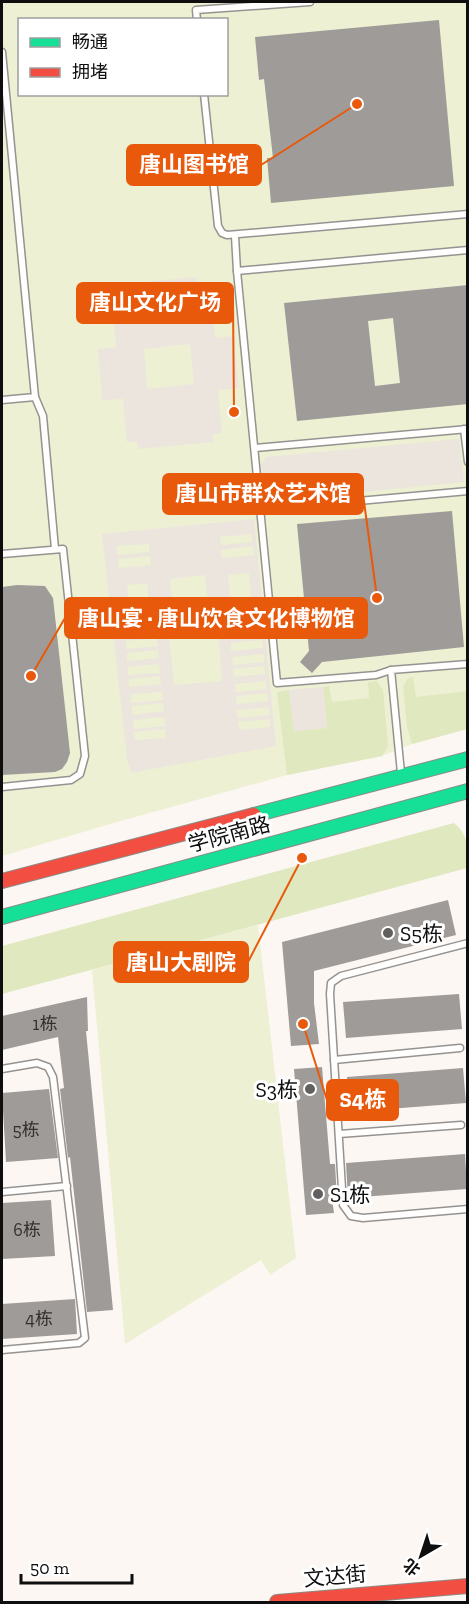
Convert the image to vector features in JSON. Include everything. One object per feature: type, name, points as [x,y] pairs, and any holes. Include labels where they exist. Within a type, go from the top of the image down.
[{"type":"main road","name":"学院南路","points":[[2,881],[468,759]]},
{"type":"main road","name":"学院南路","points":[[2,917],[468,791]]},
{"type":"main road","name":"文达街","points":[[277,1602],[468,1586]]},
{"type":"lane","points":[[197,18],[196,10],[310,2]]},
{"type":"lane","points":[[2,52],[35,397],[43,416],[55,549]]},
{"type":"lane","points":[[204,96],[218,226],[222,232],[235,236],[468,214]]},
{"type":"lane","points":[[235,236],[277,682],[376,675],[391,670],[468,663]]},
{"type":"lane","points":[[237,271],[468,250]]},
{"type":"lane","points":[[2,400],[35,397]]},
{"type":"lane","points":[[255,448],[466,429],[468,462]]},
{"type":"lane","points":[[260,510],[468,491]]},
{"type":"lane","points":[[2,554],[63,549],[85,756],[80,774],[71,780],[2,787]]},
{"type":"lane","points":[[391,670],[401,776]]},
{"type":"lane","points":[[468,943],[341,976],[331,982],[330,994],[343,1205],[351,1216],[363,1218],[468,1209]]},
{"type":"lane","points":[[334,1060],[460,1048]]},
{"type":"lane","points":[[2,1069],[37,1063],[48,1067],[53,1077],[84,1338],[79,1342],[2,1350]]},
{"type":"lane","points":[[339,1134],[461,1125]]},
{"type":"lane","points":[[2,1192],[67,1186]]},
{"type":"green space","points":[[2,2],[467,2],[467,729],[412,744],[382,756],[287,775],[2,856]]},
{"type":"green space","points":[[413,677],[416,697],[467,691],[467,729],[412,744],[407,727],[403,686],[408,678]]},
{"type":"green space","points":[[377,681],[383,690],[388,746],[382,756],[287,775],[277,692],[289,690],[294,731],[327,728],[323,687],[329,686],[332,702],[369,698],[368,682]]},
{"type":"green space","points":[[454,823],[465,837],[467,868],[2,994],[2,946]]},
{"type":"green space","points":[[258,925],[296,1258],[270,1275],[261,1260],[125,1344],[92,970]]},
{"type":"shaded area","points":[[196,277],[198,292],[211,292],[215,338],[233,336],[239,388],[218,390],[222,433],[213,434],[214,442],[138,449],[137,442],[127,442],[123,399],[102,400],[98,349],[116,347],[112,301],[125,299],[124,284]],"holes":[[[190,344],[194,384],[147,389],[144,349]]]},
{"type":"shaded area","points":[[459,439],[464,482],[273,501],[264,495],[261,465],[266,457]]},
{"type":"shaded area","points":[[254,519],[276,746],[131,773],[127,758],[102,534]],"holes":[[[252,534],[252,542],[221,545],[220,537]],[[149,544],[149,552],[118,555],[117,546]],[[253,546],[254,555],[222,558],[221,550]],[[150,556],[151,565],[119,568],[118,559]],[[249,573],[252,611],[232,613],[228,575]],[[205,575],[209,613],[174,617],[170,579]],[[147,583],[151,621],[131,623],[127,585]],[[261,628],[262,636],[230,639],[230,631]],[[218,630],[222,681],[174,685],[169,634]],[[157,638],[158,646],[126,649],[126,641]],[[262,640],[263,648],[231,651],[231,643]],[[158,650],[159,658],[127,661],[127,653]],[[264,654],[264,662],[233,665],[232,657]],[[159,664],[160,673],[128,675],[128,667]],[[264,666],[265,674],[234,677],[233,669]],[[160,676],[161,684],[129,687],[129,679]],[[266,681],[267,689],[236,692],[235,684]],[[162,692],[163,700],[131,703],[131,694]],[[267,693],[268,701],[237,704],[236,696]],[[163,703],[164,711],[132,715],[132,706]],[[269,707],[270,715],[238,718],[237,710]],[[164,717],[165,726],[134,729],[133,720]],[[270,719],[270,727],[239,730],[238,722]],[[165,729],[166,738],[135,740],[134,732]]]},
{"type":"shaded area","points":[[323,687],[327,728],[294,731],[289,690]]},
{"type":"building","points":[[439,20],[454,186],[271,203],[267,158],[273,158],[264,79],[259,80],[255,37]]},
{"type":"building","points":[[468,285],[468,404],[297,421],[284,303]],"holes":[[[393,318],[400,383],[375,386],[368,321]]]},
{"type":"building","points":[[452,511],[464,647],[322,662],[312,673],[300,662],[309,651],[297,524]]},
{"type":"building","points":[[45,586],[53,598],[70,753],[62,769],[55,772],[2,775],[2,587]]},
{"type":"building","points":[[448,900],[456,935],[314,971],[314,1003],[319,1044],[291,1046],[282,942]]},
{"type":"building","points":[[459,994],[462,1029],[346,1038],[343,1002]]},
{"type":"building","points":[[87,997],[88,1031],[86,1031],[113,1310],[87,1312],[60,1089],[64,1088],[58,1037],[2,1050],[2,1016]]},
{"type":"building","points":[[322,1067],[330,1164],[335,1164],[337,1199],[332,1199],[334,1213],[306,1215],[294,1069]]},
{"type":"building","points":[[463,1068],[466,1103],[350,1112],[347,1077]]},
{"type":"building","points":[[49,1089],[58,1158],[6,1162],[2,1093]]},
{"type":"building","points":[[465,1154],[467,1189],[348,1198],[346,1163]]},
{"type":"building","points":[[51,1200],[55,1256],[2,1259],[2,1203]]},
{"type":"building","points":[[75,1299],[77,1334],[2,1339],[2,1304]]},
{"type":"traffic: fast","points":[[254,815],[468,759]]},
{"type":"traffic: fast","points":[[2,917],[468,791]]},
{"type":"traffic: jam","points":[[2,881],[254,815]]},
{"type":"traffic: jam","points":[[277,1602],[468,1586]]},
{"type":"place","name":"唐山图书馆","points":[[357,104]]},
{"type":"place","name":"唐山文化广场","points":[[234,412]]},
{"type":"place","name":"唐山市群众艺术馆","points":[[377,598]]},
{"type":"place","name":"唐山宴 · 唐山饮食文化博物馆","points":[[31,676]]},
{"type":"place","name":"唐山大剧院","points":[[302,858]]},
{"type":"place","name":"S5栋","points":[[388,933]]},
{"type":"place","name":"S4栋","points":[[303,1024]]},
{"type":"place","name":"S3栋","points":[[310,1089]]},
{"type":"place","name":"S1栋","points":[[318,1194]]}]
